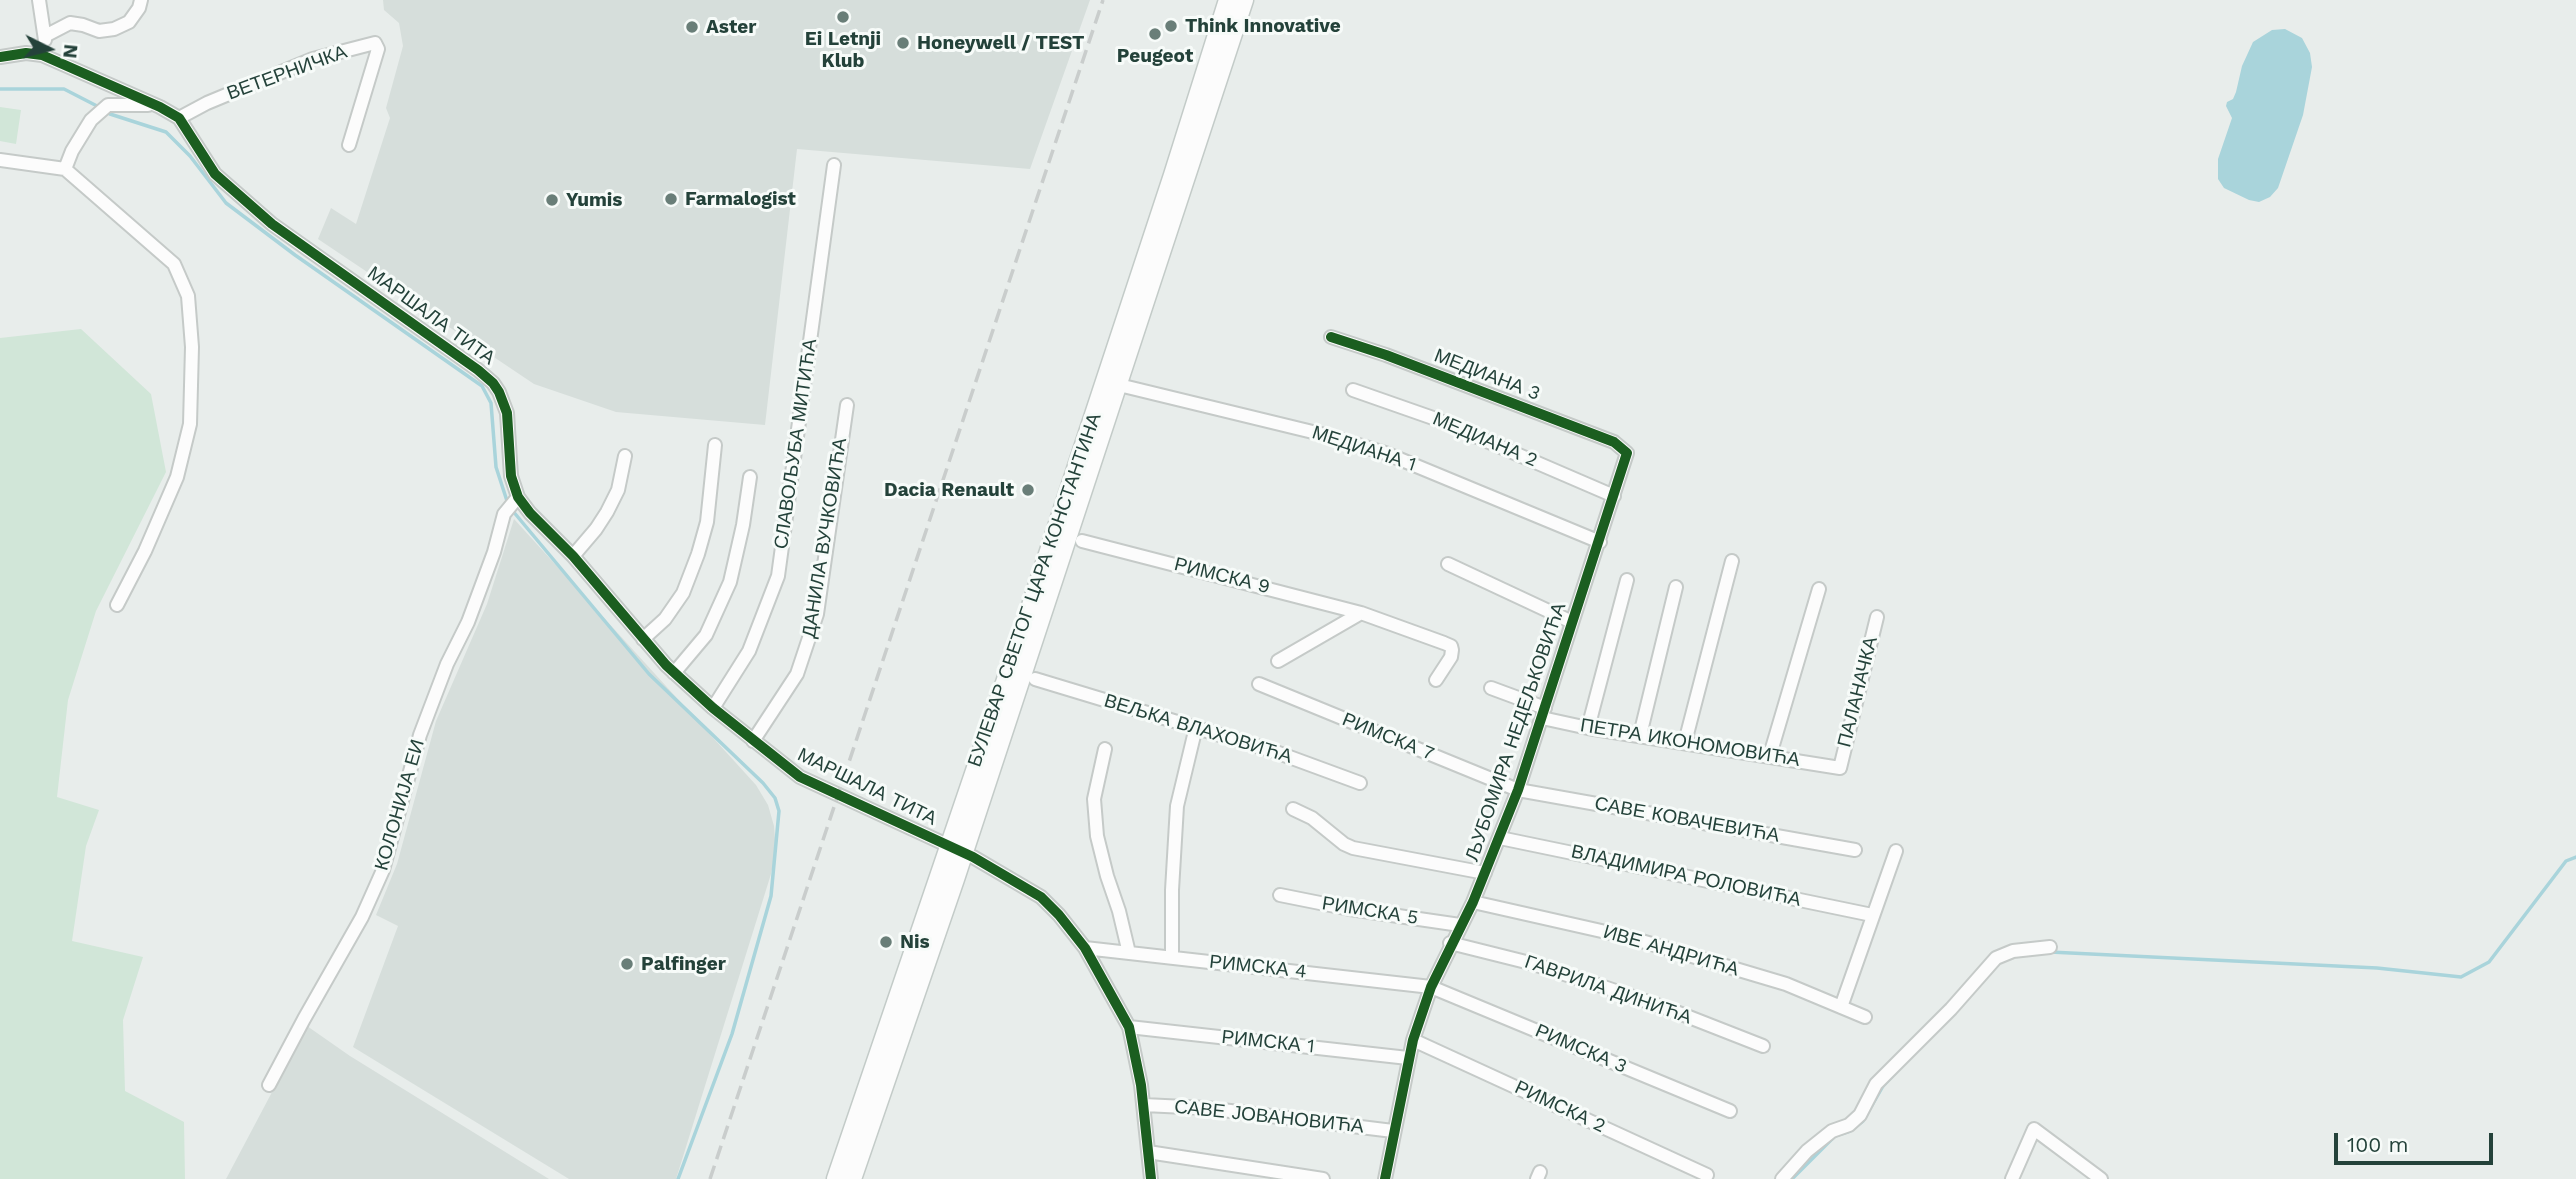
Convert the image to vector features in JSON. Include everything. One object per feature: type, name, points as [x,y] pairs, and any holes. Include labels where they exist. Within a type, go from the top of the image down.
[{"type":"main road","name":"БУЛЕВАР СВЕТОГ ЦАРА КОНСТАНТИНА","points":[[852,1179],[1228,0]]},
{"type":"main road","name":"БУЛЕВАР СВЕТОГ ЦАРА КОНСТАНТИНА","points":[[836,1179],[956,849],[1119,385],[1244,0]]},
{"type":"street","points":[[40,0],[46,36],[42,55]]},
{"type":"street","points":[[46,36],[70,23],[99,31],[114,29],[129,22],[141,0]]},
{"type":"street","name":"ВЕТЕРНИЧКА","points":[[180,118],[207,103],[313,59],[375,43],[378,49],[349,145]]},
{"type":"street","name":"МАРШАЛА ТИТА","points":[[0,57],[26,53],[42,55],[180,118],[215,173],[272,224],[493,383],[507,413],[511,477],[516,500],[573,556],[674,673],[713,708],[800,777],[956,849],[1018,881],[1041,897],[1085,948],[1129,1027],[1144,1105],[1151,1179]]},
{"type":"street","points":[[65,169],[72,151],[91,120],[108,105],[160,107]]},
{"type":"street","points":[[0,160],[65,169],[174,264],[188,296],[192,347],[190,424],[177,477],[145,551],[117,605]]},
{"type":"street","name":"СЛАВОЉУБА МИТИЋА","points":[[713,708],[749,651],[778,576],[834,165]]},
{"type":"street","name":"МЕДИАНА 3","points":[[1331,337],[1386,355],[1614,442],[1627,453]]},
{"type":"street","name":"МЕДИАНА 1","points":[[1119,385],[1325,435],[1385,453],[1600,542]]},
{"type":"street","name":"МЕДИАНА 2","points":[[1353,390],[1433,418],[1614,496]]},
{"type":"street","name":"ДАНИЛА ВУЧКОВИЋА","points":[[753,741],[797,674],[817,614],[847,405]]},
{"type":"street","points":[[643,639],[665,619],[683,593],[698,554],[707,522],[715,445]]},
{"type":"street","name":"ЉУБОМИРА НЕДЕЉКОВИЋА","points":[[1385,1179],[1413,1040],[1431,987],[1485,873],[1518,790],[1627,453]]},
{"type":"street","points":[[573,556],[596,529],[618,491],[625,456]]},
{"type":"street","points":[[674,673],[706,635],[730,582],[743,525],[750,477]]},
{"type":"street","name":"КОЛОНИЈА ЕИ","points":[[269,1085],[303,1018],[362,917],[383,870],[420,735],[447,664],[468,622],[494,552],[504,514],[516,500]]},
{"type":"street","name":"РИМСКА 9","points":[[1082,541],[1361,613],[1451,646],[1451,657],[1436,680]]},
{"type":"street","points":[[1685,742],[1732,561]]},
{"type":"street","points":[[1448,564],[1572,622]]},
{"type":"street","points":[[1588,728],[1627,580]]},
{"type":"street","points":[[1640,735],[1676,587]]},
{"type":"street","points":[[1770,755],[1819,589]]},
{"type":"street","points":[[1278,661],[1361,613]]},
{"type":"street","name":"ПАЛАНАЧКА","points":[[1840,768],[1877,617]]},
{"type":"street","name":"ВЕЉКА ВЛАХОВИЋА","points":[[1034,679],[1273,751],[1360,783]]},
{"type":"street","name":"РИМСКА 7","points":[[1259,684],[1518,790]]},
{"type":"street","name":"ПЕТРА ИКОНОМОВИЋА","points":[[1491,688],[1543,713],[1588,728],[1840,768]]},
{"type":"street","points":[[1172,957],[1172,890],[1177,806],[1196,727]]},
{"type":"street","points":[[1105,749],[1094,799],[1097,835],[1129,953]]},
{"type":"street","name":"САВЕ КОВАЧЕВИЋА","points":[[1518,790],[1856,850]]},
{"type":"street","points":[[1293,808],[1312,818],[1353,848],[1485,873]]},
{"type":"street","name":"ВЛАДИМИРА РОЛОВИЋА","points":[[1500,838],[1872,915]]},
{"type":"street","points":[[1841,1007],[1896,851]]},
{"type":"street","name":"РИМСКА 5","points":[[1280,895],[1350,909],[1460,925]]},
{"type":"street","name":"ИВЕ АНДРИЋА","points":[[1472,902],[1628,937],[1786,984],[1865,1017]]},
{"type":"street","name":"ГАВРИЛА ДИНИЋА","points":[[1450,943],[1530,963],[1595,984],[1763,1046]]},
{"type":"street","points":[[1782,1179],[1807,1152],[1832,1131],[1849,1125],[1860,1115],[1876,1084],[1951,1009],[1996,958],[2013,951],[2050,947]]},
{"type":"street","name":"РИМСКА 4","points":[[1085,948],[1431,987]]},
{"type":"street","name":"РИМСКА 3","points":[[1431,987],[1730,1111]]},
{"type":"street","name":"РИМСКА 1","points":[[1129,1027],[1408,1058]]},
{"type":"street","name":"РИМСКА 2","points":[[1413,1040],[1707,1175]]},
{"type":"street","name":"САВЕ ЈОВАНОВИЋА","points":[[1144,1105],[1206,1108],[1394,1131]]},
{"type":"street","points":[[2012,1179],[2034,1129],[2101,1179]]},
{"type":"street","points":[[1148,1152],[1323,1179]]},
{"type":"shaded area","points":[[383,0],[1090,0],[1030,169],[797,149],[765,425],[616,412],[534,384],[318,239],[331,208],[356,224],[390,118],[386,108],[403,46],[399,23],[384,10]]},
{"type":"shaded area","points":[[514,519],[756,785],[768,805],[774,826],[776,851],[771,874],[676,1179],[569,1179],[353,1047],[398,926],[376,915],[397,864],[436,721],[487,604]]},
{"type":"shaded area","points":[[307,1026],[350,1056],[549,1179],[226,1179]]},
{"type":"green space","points":[[0,107],[21,110],[16,144],[0,141]]},
{"type":"green space","points":[[81,329],[151,394],[166,472],[96,611],[68,700],[57,797],[99,810],[86,846],[72,941],[143,957],[123,1020],[125,1091],[184,1122],[185,1179],[0,1179],[0,338]]},
{"type":"water","points":[[2285,29],[2302,38],[2310,53],[2312,67],[2303,115],[2278,188],[2270,197],[2259,202],[2224,188],[2218,179],[2218,159],[2232,118],[2226,106],[2227,102],[2233,99],[2242,66],[2253,42],[2272,30]]},
{"type":"waterway","points":[[0,89],[64,89],[97,106]]},
{"type":"waterway","points":[[110,114],[166,132],[190,156],[226,203],[295,255],[482,386],[491,403],[496,467],[508,504]]},
{"type":"waterway","points":[[512,510],[649,674],[763,783],[775,798],[779,811],[771,896],[732,1034],[678,1179]]},
{"type":"waterway","points":[[2050,952],[2377,968],[2461,977],[2489,962],[2566,861],[2576,857]]},
{"type":"waterway","points":[[1792,1179],[1835,1136],[1850,1131],[1863,1121],[1883,1086],[1898,1070]]},
{"type":"railway","points":[[710,1179],[1103,0]]},
{"type":"cycle path","points":[[0,57],[26,53],[42,55],[179,118],[215,174],[272,224],[493,383],[507,413],[511,476],[518,497],[530,513],[573,556],[666,665],[713,708],[800,777],[973,857],[1041,897],[1085,948],[1129,1027],[1141,1085],[1151,1179]]},
{"type":"cycle path","points":[[1331,337],[1386,355],[1614,442],[1627,453],[1518,790],[1473,902],[1431,987],[1413,1040],[1385,1179]]},
{"type":"place","name":"Ei Letnji Klub","points":[[843,17]]},
{"type":"place","name":"Think Innovative","points":[[1171,26]]},
{"type":"place","name":"Aster","points":[[692,27]]},
{"type":"place","name":"Peugeot","points":[[1155,34]]},
{"type":"place","name":"Honeywell / TEST","points":[[903,43]]},
{"type":"place","name":"Farmalogist","points":[[671,199]]},
{"type":"place","name":"Yumis","points":[[552,200]]},
{"type":"place","name":"Dacia Renault","points":[[1028,490]]},
{"type":"place","name":"Nis","points":[[886,942]]},
{"type":"place","name":"Palfinger","points":[[627,964]]}]
